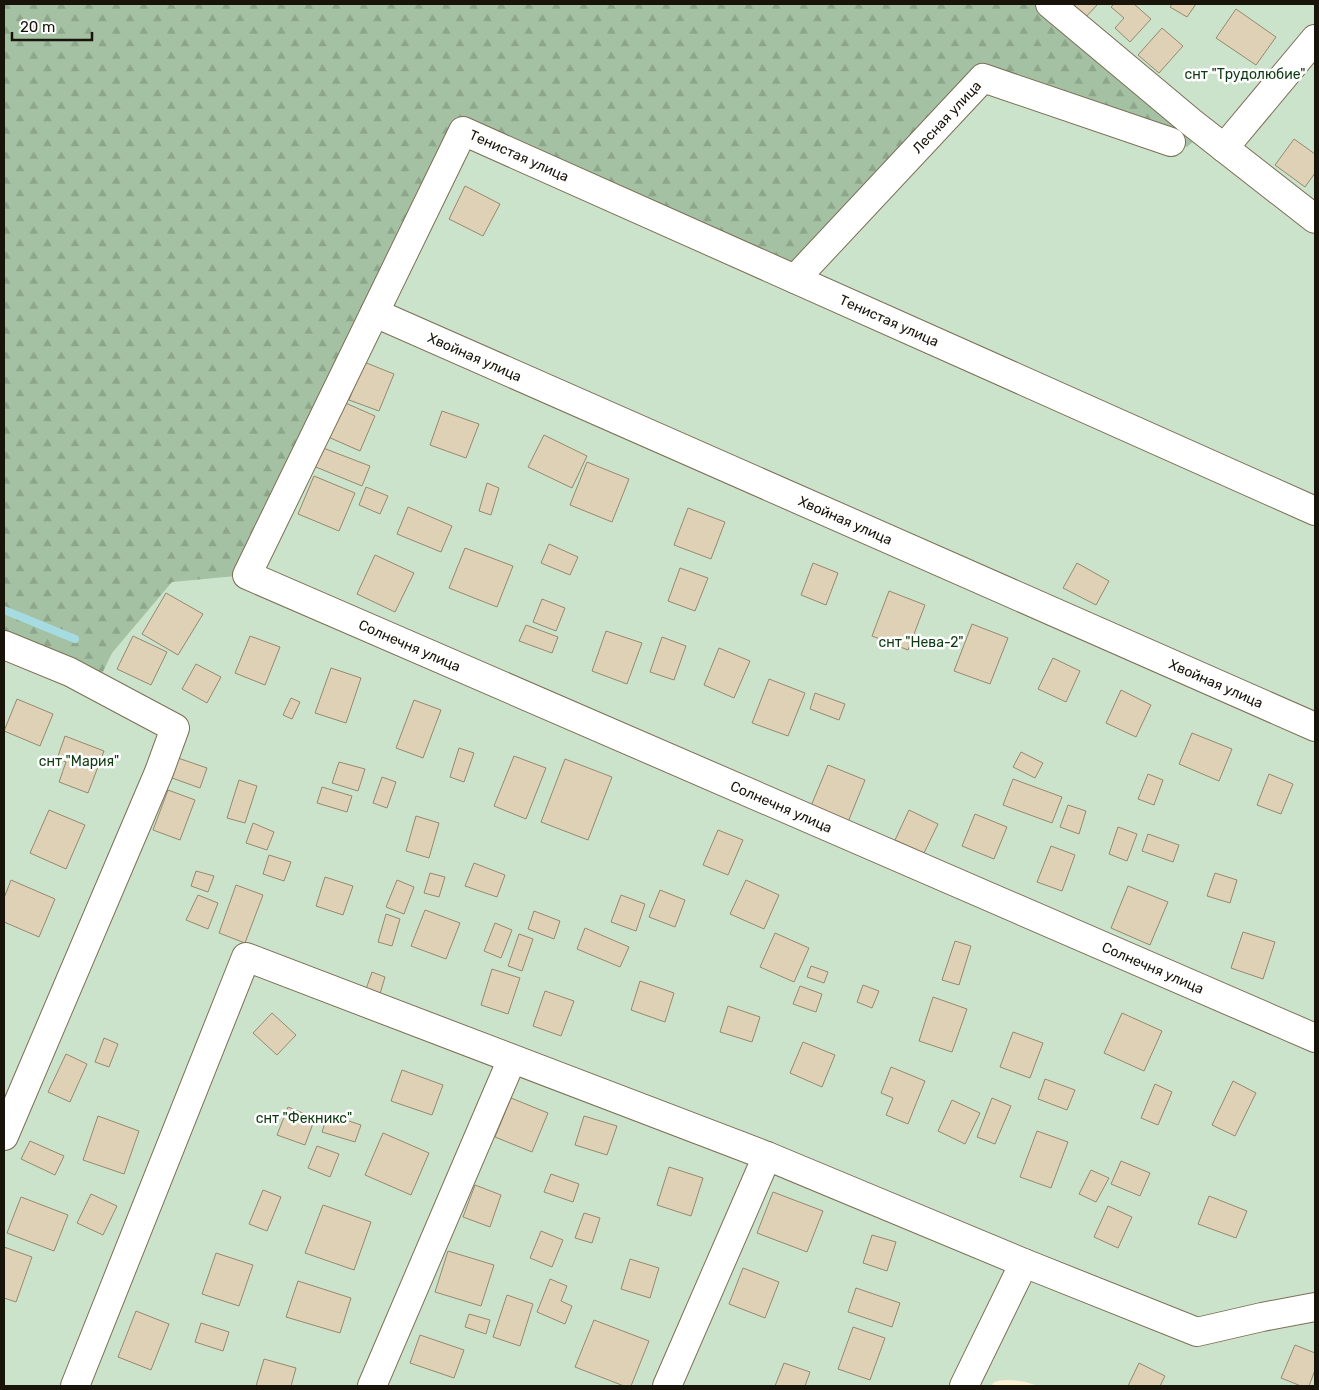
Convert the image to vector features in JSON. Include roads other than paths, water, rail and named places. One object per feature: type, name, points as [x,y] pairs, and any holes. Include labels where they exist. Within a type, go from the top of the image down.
[{"type":"street","points":[[1050,4],[1224,148],[1315,219]]},
{"type":"street","points":[[1224,148],[1315,39]]},
{"type":"street","name":"Лесная улица","points":[[795,279],[983,78],[1171,142]]},
{"type":"street","name":"Тенистая улица","points":[[375,313],[463,131],[1315,511]]},
{"type":"street","name":"Солнечня улица","points":[[375,313],[247,575],[1315,1038]]},
{"type":"street","name":"Хвойная улица","points":[[375,313],[1315,727]]},
{"type":"street","points":[[4,645],[70,672],[175,728],[105,900],[4,1136]]},
{"type":"street","points":[[75,1386],[246,957],[767,1156],[1197,1332],[1315,1307]]},
{"type":"street","points":[[372,1386],[512,1059]]},
{"type":"street","points":[[667,1386],[767,1156]]},
{"type":"street","points":[[964,1386],[1024,1262]]},
{"type":"waterway","points":[[4,610],[75,639]]},
{"type":"park label","name":"снт \"Трудолюбие\"","points":[[1245,74]]},
{"type":"park label","name":"снт \"Нева-2\"","points":[[921,642]]},
{"type":"park label","name":"снт \"Мария\"","points":[[79,761]]},
{"type":"park label","name":"снт \"Фекникс\"","points":[[304,1118]]}]
